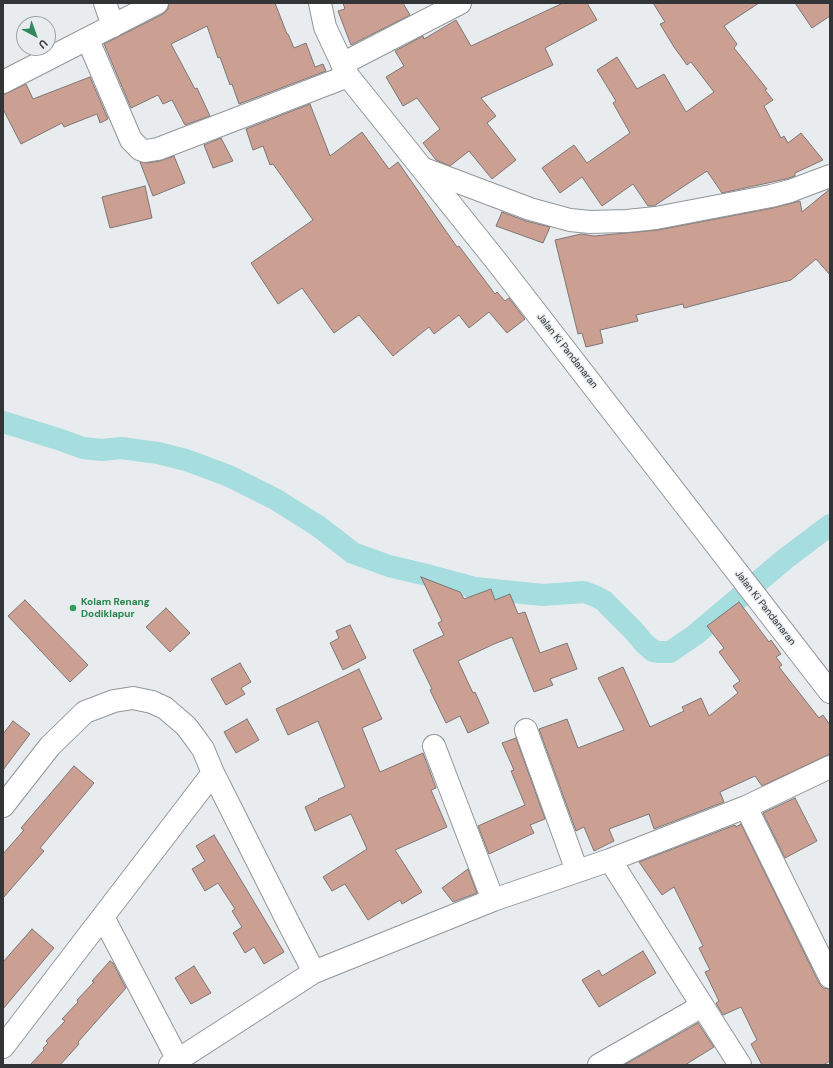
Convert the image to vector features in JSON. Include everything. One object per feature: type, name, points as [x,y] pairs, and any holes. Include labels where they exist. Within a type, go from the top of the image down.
[{"type":"street","points":[[105,3],[114,26]]},
{"type":"street","points":[[3,82],[88,40],[157,3]]},
{"type":"street","name":"Jalan Ki Pandanaran","points":[[320,3],[325,27],[345,70],[595,388],[734,570],[830,692]]},
{"type":"street","points":[[88,40],[131,140],[140,149],[145,151],[158,149],[345,70],[460,3]]},
{"type":"street","points":[[424,169],[530,209],[570,220],[590,222],[627,221],[656,218],[756,199],[790,191],[830,176]]},
{"type":"street","points":[[3,806],[50,746],[80,716],[104,704],[133,698],[152,702],[165,708],[195,738],[203,749],[213,773],[314,972]]},
{"type":"street","points":[[526,730],[577,871]]},
{"type":"street","points":[[434,746],[493,900]]},
{"type":"street","points":[[103,917],[174,1063],[314,972],[493,900],[610,860],[746,807],[830,767]]},
{"type":"street","points":[[3,1047],[213,773]]},
{"type":"street","points":[[746,807],[830,977]]},
{"type":"street","points":[[610,860],[740,1065]]},
{"type":"street","points":[[599,1065],[702,1006]]},
{"type":"building","points":[[169,3],[275,3],[294,48],[306,43],[315,67],[323,64],[326,71],[239,104],[232,84],[230,85],[220,57],[218,58],[207,26],[171,44],[195,89],[197,88],[210,116],[185,125],[172,100],[163,104],[158,95],[131,108],[104,44],[163,14],[168,9]]},
{"type":"building","points":[[343,3],[403,3],[410,15],[351,45],[338,11],[345,9]]},
{"type":"building","points":[[563,3],[587,3],[597,20],[545,48],[553,65],[481,98],[496,116],[487,123],[516,160],[492,179],[469,151],[450,166],[436,160],[423,143],[440,129],[417,98],[403,106],[386,77],[404,66],[395,51],[423,36],[424,39],[456,20],[471,46]]},
{"type":"building","points":[[653,3],[759,3],[724,26],[737,44],[734,48],[767,89],[765,90],[773,100],[764,106],[781,138],[784,136],[788,143],[801,133],[823,160],[795,173],[795,176],[786,179],[722,193],[707,171],[654,206],[648,206],[633,184],[602,206],[582,177],[560,193],[542,168],[574,145],[587,163],[630,133],[613,103],[616,101],[597,70],[617,57],[637,89],[664,74],[686,112],[714,92],[691,62],[687,65],[674,47],[660,24],[665,22]]},
{"type":"building","points":[[795,3],[830,3],[830,16],[812,28]]},
{"type":"building","points":[[90,77],[108,119],[100,123],[97,114],[64,127],[62,123],[21,144],[3,109],[3,95],[26,84],[33,99]]},
{"type":"building","points":[[310,104],[330,156],[362,132],[389,169],[398,162],[457,247],[459,246],[495,294],[497,292],[505,301],[509,298],[525,319],[507,333],[489,312],[469,328],[459,315],[434,334],[429,327],[393,356],[359,315],[334,333],[302,288],[278,304],[251,263],[313,220],[273,164],[270,165],[263,146],[253,150],[246,129]]},
{"type":"building","points":[[221,138],[233,161],[213,168],[204,145]]},
{"type":"building","points":[[174,156],[185,183],[153,196],[140,162],[147,163],[160,161]]},
{"type":"building","points":[[145,186],[152,218],[110,228],[102,197]]},
{"type":"building","points":[[830,189],[830,275],[816,259],[791,280],[684,308],[683,304],[636,315],[638,321],[600,330],[603,343],[586,347],[582,333],[578,334],[555,240],[581,234],[594,236],[658,230],[773,208],[800,201],[802,212]]},
{"type":"building","points":[[502,212],[526,221],[550,227],[543,243],[496,226]]},
{"type":"building","points":[[421,577],[460,592],[464,599],[491,589],[495,600],[510,594],[518,614],[525,612],[540,653],[567,643],[577,669],[550,679],[553,685],[534,692],[512,637],[494,644],[458,661],[473,693],[475,692],[489,723],[468,733],[460,716],[446,723],[430,690],[432,689],[413,650],[444,635],[438,623],[442,621]]},
{"type":"building","points":[[25,600],[88,665],[70,682],[8,616]]},
{"type":"building","points":[[739,602],[769,642],[771,640],[781,654],[776,657],[782,665],[779,667],[819,718],[823,715],[830,725],[830,754],[762,786],[755,776],[720,792],[724,802],[654,829],[649,814],[609,829],[614,841],[594,851],[584,827],[576,831],[539,729],[567,719],[578,748],[624,730],[598,678],[623,667],[650,727],[684,711],[682,707],[701,698],[709,716],[738,693],[733,686],[740,681],[719,652],[724,648],[707,626]]},
{"type":"building","points":[[166,608],[190,633],[170,652],[146,627]]},
{"type":"building","points":[[350,625],[366,658],[343,670],[330,643],[339,638],[336,631]]},
{"type":"building","points":[[240,663],[251,682],[241,688],[245,694],[226,705],[211,679]]},
{"type":"building","points":[[359,669],[382,719],[362,728],[380,772],[423,753],[436,788],[431,790],[447,827],[395,850],[422,892],[402,904],[400,900],[368,920],[345,884],[332,891],[323,877],[367,849],[351,814],[315,831],[305,807],[319,800],[318,799],[345,787],[318,721],[288,735],[276,709]]},
{"type":"building","points":[[247,719],[259,740],[236,753],[224,732]]},
{"type":"building","points":[[13,721],[30,734],[3,770],[3,734]]},
{"type":"building","points":[[516,738],[545,819],[530,825],[534,833],[489,854],[478,826],[525,805],[511,771],[514,770],[502,743]]},
{"type":"building","points":[[74,766],[94,783],[40,848],[44,851],[3,898],[3,854],[24,830],[21,828]]},
{"type":"building","points":[[795,798],[817,841],[785,858],[763,813]]},
{"type":"building","points":[[741,824],[819,983],[823,988],[830,989],[830,1061],[823,1065],[762,1065],[751,1044],[757,1040],[741,1007],[723,1015],[716,1003],[719,1001],[705,972],[710,970],[699,948],[703,946],[674,887],[662,895],[639,862]]},
{"type":"building","points":[[214,835],[284,952],[264,964],[254,947],[245,953],[233,933],[242,927],[232,911],[235,909],[218,883],[205,891],[192,869],[205,861],[196,846]]},
{"type":"building","points":[[468,869],[477,893],[453,902],[442,888]]},
{"type":"building","points":[[32,929],[54,948],[3,1009],[3,962]]},
{"type":"building","points":[[643,951],[656,973],[599,1007],[582,980],[599,970],[602,976]]},
{"type":"building","points":[[110,961],[113,963],[126,988],[78,1042],[79,1044],[60,1065],[30,1065],[44,1050],[43,1048],[48,1043],[46,1041],[65,1021],[62,1019],[78,1002],[77,1000],[94,982],[92,981]]},
{"type":"building","points":[[194,966],[211,993],[191,1004],[175,978]]},
{"type":"building","points":[[698,1023],[714,1047],[685,1065],[624,1065]]},
{"type":"waterway","points":[[3,422],[83,448],[102,450],[121,448],[158,453],[186,460],[229,476],[275,499],[318,526],[353,553],[389,566],[475,588],[543,595],[584,592],[604,601],[644,643],[653,651],[660,652],[670,652],[695,635],[785,559],[830,525]]},
{"type":"place","name":"Kolam Renang Dodiklapur","points":[[73,608]]}]
